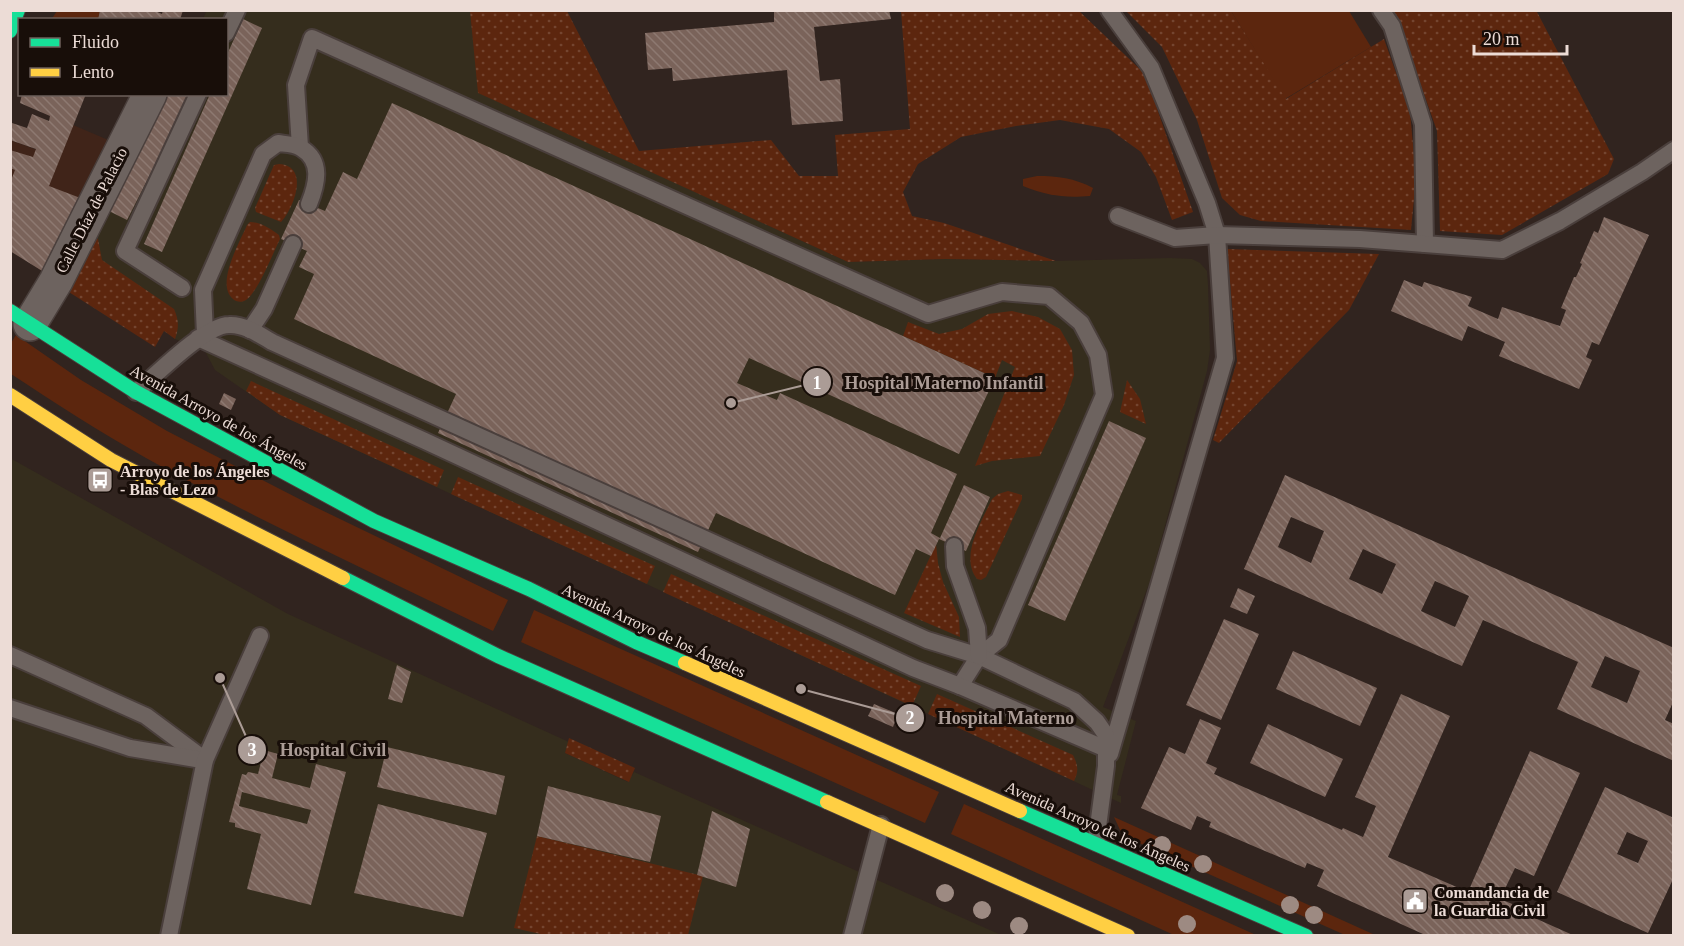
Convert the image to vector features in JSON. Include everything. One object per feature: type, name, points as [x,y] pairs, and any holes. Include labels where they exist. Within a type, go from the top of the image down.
[{"type":"main road","points":[[10,31],[18,10]]},
{"type":"main road","name":"Avenida Arroyo de los Ángeles","points":[[20,317],[136,392],[374,520],[529,590],[636,642],[1306,936]]},
{"type":"main road","points":[[10,395],[111,460],[498,656],[1128,936]]},
{"type":"street","name":"Calle Díaz de Palacio","points":[[20,317],[56,281],[149,96]]},
{"type":"lane","points":[[228,29],[237,10]]},
{"type":"lane","points":[[1106,766],[1225,358],[1217,235],[1207,203],[1151,68],[1109,10]]},
{"type":"lane","points":[[1381,10],[1392,26],[1423,124],[1425,243]]},
{"type":"lane","points":[[300,147],[296,85],[312,38],[928,314],[1002,292],[1049,296],[1081,323],[1098,355],[1104,396],[999,640],[979,656],[960,686]]},
{"type":"lane","points":[[182,288],[125,251],[197,96]]},
{"type":"lane","points":[[202,336],[203,290],[263,154],[278,143],[300,147],[314,159],[317,183],[309,204]]},
{"type":"lane","points":[[1118,216],[1175,238],[1217,235],[1425,243],[1502,250],[1560,221],[1674,150]]},
{"type":"lane","points":[[250,330],[264,309],[293,244]]},
{"type":"lane","points":[[136,392],[202,336],[229,324],[250,330],[927,640],[979,656],[1074,701],[1097,722],[1106,735],[1106,766],[1096,842]]},
{"type":"lane","points":[[202,336],[913,668],[1106,749]]},
{"type":"lane","points":[[954,546],[955,566],[977,628],[979,656]]},
{"type":"lane","points":[[169,936],[205,760],[260,636]]},
{"type":"lane","points":[[10,655],[146,716],[205,760]]},
{"type":"lane","points":[[10,708],[130,748],[205,760]]},
{"type":"lane","points":[[852,936],[881,825]]},
{"type":"shaded area","points":[[207,10],[470,11],[479,93],[848,262],[1170,258],[1192,259],[1200,263],[1207,271],[1208,285],[1210,350],[1207,371],[1150,581],[1103,707],[1136,721],[1117,795],[1121,796],[1121,803],[280,415],[215,370],[205,351],[175,339],[74,264],[158,96],[228,96],[228,18],[203,18]]},
{"type":"shaded area","points":[[57,11],[100,11],[98,18],[52,18]]},
{"type":"shaded area","points":[[470,11],[567,11],[639,151],[771,140],[799,176],[838,176],[835,135],[910,129],[901,11],[1079,11],[1145,74],[1193,212],[1172,220],[1156,177],[1141,152],[1109,129],[1060,120],[1016,126],[961,137],[918,164],[903,192],[912,216],[944,223],[1056,261],[945,259],[848,262],[478,93]]},
{"type":"shaded area","points":[[1126,11],[1231,11],[1286,99],[1384,39],[1410,112],[1416,178],[1411,230],[1261,221],[1240,215],[1222,198],[1197,120],[1162,47]]},
{"type":"shaded area","points":[[1231,11],[1349,11],[1371,47],[1285,99]]},
{"type":"shaded area","points":[[1392,11],[1539,11],[1537,12],[1614,159],[1608,174],[1502,235],[1440,231],[1437,131],[1399,23]]},
{"type":"shaded area","points":[[73,125],[113,142],[47,274],[11,251],[10,140],[59,158]]},
{"type":"shaded area","points":[[274,165],[289,166],[297,180],[291,207],[281,222],[256,212],[255,208]]},
{"type":"shaded area","points":[[1037,176],[1066,178],[1093,188],[1090,196],[1072,197],[1048,194],[1023,186],[1023,179]]},
{"type":"shaded area","points":[[250,222],[269,228],[279,235],[280,239],[251,296],[239,302],[233,299],[228,292],[228,273],[235,252]]},
{"type":"shaded area","points":[[89,234],[98,239],[102,260],[174,309],[178,324],[175,339],[164,331],[155,347],[61,287]]},
{"type":"shaded area","points":[[1227,249],[1379,254],[1349,310],[1219,443],[1213,440],[1237,361]]},
{"type":"shaded area","points":[[1012,311],[1038,317],[1060,329],[1072,350],[1074,375],[1064,405],[1040,456],[992,461],[975,466],[1015,367],[1002,360],[995,378],[903,336],[908,322],[939,334],[962,329],[988,314]]},
{"type":"shaded area","points":[[16,335],[81,380],[167,431],[311,505],[508,600],[493,631],[232,504],[95,428],[11,374],[11,343]]},
{"type":"shaded area","points":[[1127,380],[1140,399],[1146,424],[1120,412]]},
{"type":"shaded area","points":[[251,381],[444,470],[437,487],[280,415],[246,391]]},
{"type":"shaded area","points":[[10,458],[288,614],[569,742],[565,753],[628,782],[634,772],[1001,935],[11,935]]},
{"type":"shaded area","points":[[458,477],[655,566],[647,584],[451,494]]},
{"type":"shaded area","points":[[1008,491],[1022,495],[1022,499],[986,577],[981,580],[977,579],[970,560],[974,539],[992,499]]},
{"type":"shaded area","points":[[936,544],[943,582],[959,617],[960,637],[904,613]]},
{"type":"shaded area","points":[[671,574],[921,686],[912,706],[663,592]]},
{"type":"shaded area","points":[[534,610],[939,792],[925,823],[521,642]]},
{"type":"shaded area","points":[[937,694],[1073,755],[1077,768],[1074,781],[928,714]]},
{"type":"shaded area","points":[[569,738],[635,768],[629,782],[565,753]]},
{"type":"shaded area","points":[[964,804],[1256,935],[1174,935],[951,834]]},
{"type":"shaded area","points":[[1114,817],[1375,935],[1345,935],[1128,838],[1120,830]]},
{"type":"shaded area","points":[[537,836],[703,876],[688,935],[545,935],[514,928]]},
{"type":"building","points":[[100,10],[153,10],[162,14],[163,10],[183,10],[181,18],[98,18]]},
{"type":"building","points":[[774,10],[889,10],[891,19],[814,27],[820,81],[840,79],[843,121],[792,125],[787,70],[673,81],[672,68],[648,70],[645,33],[774,22]]},
{"type":"building","points":[[243,19],[262,28],[162,252],[144,244],[209,96],[228,96],[228,53]]},
{"type":"building","points":[[22,96],[85,96],[49,186],[83,199],[47,274],[10,251],[10,183],[15,170],[10,168],[10,150],[33,157],[36,149],[10,140],[12,123],[27,128],[32,114],[49,121],[50,116],[20,103]]},
{"type":"building","points":[[167,96],[190,96],[127,220],[109,211]]},
{"type":"building","points":[[392,103],[995,378],[959,454],[749,358],[737,383],[777,400],[780,393],[957,474],[931,533],[940,538],[964,485],[990,497],[966,551],[939,539],[931,556],[916,549],[895,595],[716,513],[698,552],[438,433],[456,394],[294,319],[314,274],[299,267],[307,251],[281,239],[299,200],[325,211],[343,172],[357,179]]},
{"type":"building","points":[[1604,217],[1649,235],[1599,345],[1592,342],[1586,357],[1592,360],[1579,389],[1499,356],[1505,342],[1468,326],[1462,341],[1391,311],[1404,280],[1422,287],[1424,282],[1472,297],[1468,306],[1498,319],[1502,307],[1560,326],[1566,310],[1561,308],[1582,264],[1580,263],[1594,231],[1598,233]]},
{"type":"building","points":[[224,393],[236,399],[231,410],[219,404]]},
{"type":"building","points":[[1109,421],[1146,438],[1065,621],[1028,605]]},
{"type":"building","points":[[1285,475],[1674,648],[1674,700],[1665,720],[1674,724],[1674,761],[1557,709],[1578,662],[1483,620],[1462,666],[1244,569]],"holes":[[[1291,517],[1324,531],[1311,563],[1278,547]],[[1363,549],[1396,564],[1382,594],[1349,579]],[[1435,581],[1469,596],[1455,627],[1421,611]],[[1605,656],[1640,671],[1627,703],[1591,687]]]},
{"type":"building","points":[[1238,588],[1255,596],[1247,614],[1230,607]]},
{"type":"building","points":[[1224,619],[1259,634],[1221,720],[1186,705]]},
{"type":"building","points":[[1293,651],[1377,688],[1360,726],[1276,689]]},
{"type":"building","points":[[397,665],[411,672],[402,703],[388,699]]},
{"type":"building","points":[[1401,694],[1450,716],[1388,857],[1468,892],[1530,751],[1580,773],[1534,876],[1515,868],[1500,899],[1522,908],[1521,912],[1575,936],[1423,934],[1317,886],[1324,870],[1307,863],[1305,868],[1209,827],[1211,822],[1197,816],[1191,830],[1141,808],[1169,747],[1185,754],[1200,719],[1221,728],[1206,763],[1217,768],[1214,774],[1363,837],[1376,806],[1355,797]]},
{"type":"building","points":[[874,704],[898,714],[893,727],[868,716]]},
{"type":"building","points":[[1268,724],[1343,759],[1325,797],[1250,763]]},
{"type":"building","points":[[387,747],[505,776],[496,815],[377,787]]},
{"type":"building","points":[[264,750],[278,754],[272,778],[310,788],[316,764],[346,772],[311,905],[247,889],[261,834],[235,827],[235,823],[229,822],[242,774],[246,775],[248,772],[258,774]],"holes":[[[242,792],[311,810],[307,824],[239,806]]]},
{"type":"building","points":[[548,786],[661,816],[650,862],[537,836]]},
{"type":"building","points":[[1605,787],[1674,818],[1674,877],[1648,933],[1557,892]],"holes":[[[1627,832],[1648,841],[1638,863],[1617,854]]]},
{"type":"building","points":[[378,804],[487,833],[463,917],[354,893]]},
{"type":"building","points":[[712,811],[750,829],[736,887],[697,875]]},
{"type":"traffic: fast","points":[[10,31],[18,10]]},
{"type":"traffic: fast","points":[[10,311],[136,392],[374,521],[529,589],[636,642],[685,663]]},
{"type":"traffic: fast","points":[[343,578],[498,656],[827,802]]},
{"type":"traffic: fast","points":[[1020,811],[1306,936]]},
{"type":"traffic: slow","points":[[10,395],[111,460],[343,578]]},
{"type":"traffic: slow","points":[[685,663],[1020,811]]},
{"type":"traffic: slow","points":[[827,802],[1128,936]]},
{"type":"place","name":"Hospital Materno Infantil","points":[[731,403]]},
{"type":"place","name":"Arroyo de los Ángeles - Blas de Lezo","points":[[100,480]]},
{"type":"place","name":"Hospital Civil","points":[[220,678]]},
{"type":"place","name":"Hospital Materno","points":[[801,689]]},
{"type":"place","name":"Comandancia de la Guardia Civil","points":[[1415,901]]}]
